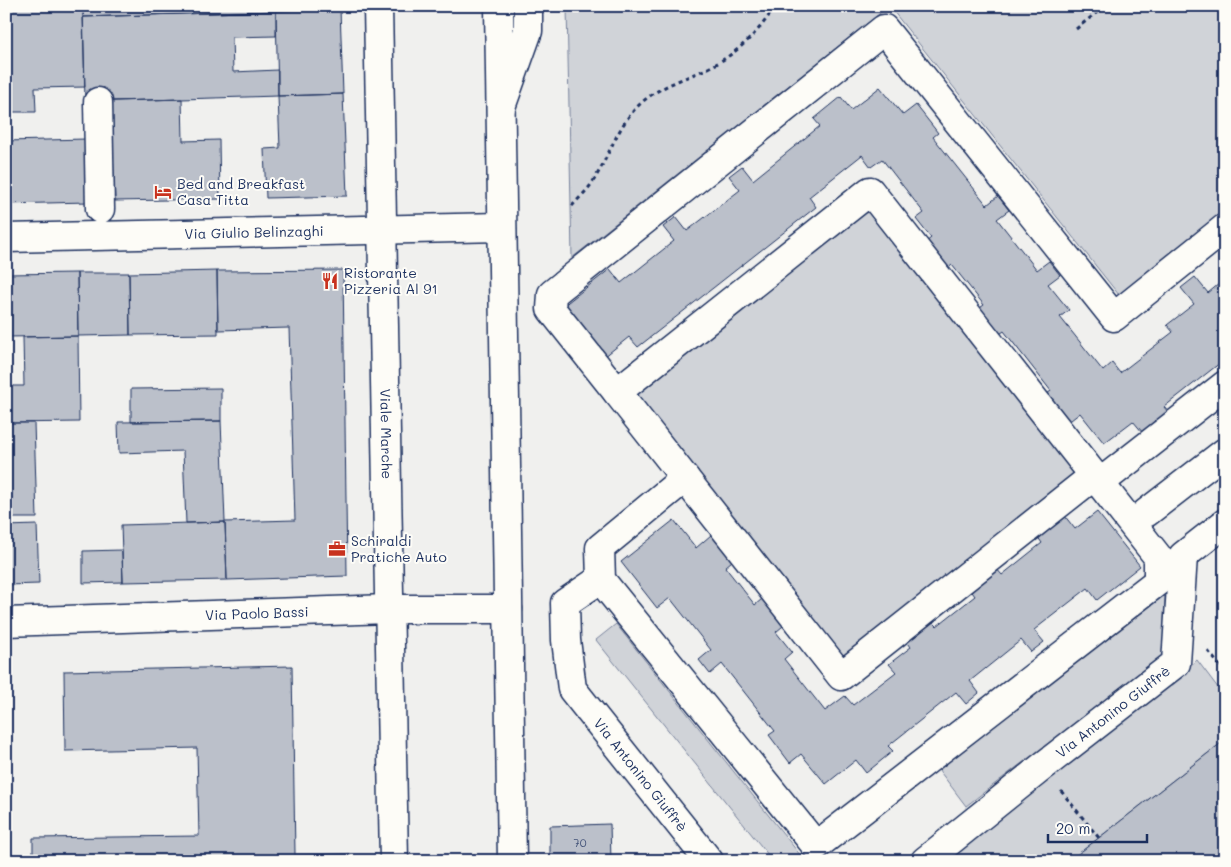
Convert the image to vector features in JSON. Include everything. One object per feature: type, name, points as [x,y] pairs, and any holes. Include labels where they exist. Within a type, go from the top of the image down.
[{"type":"main road","name":"Viale Marche","points":[[378,6],[394,861]]},
{"type":"main road","points":[[499,6],[512,861]]},
{"type":"main road","points":[[500,111],[528,31],[528,6]]},
{"type":"main road","points":[[1225,228],[1114,317],[884,29],[552,294],[551,310],[841,676],[1098,479],[1225,385]]},
{"type":"main road","points":[[98,102],[100,209]]},
{"type":"main road","points":[[617,392],[870,191],[1158,557],[1162,576],[1157,582],[816,846],[602,580],[600,548],[685,478]]},
{"type":"main road","name":"Via Giulio Belinzaghi","points":[[6,238],[501,227]]},
{"type":"main road","points":[[1146,513],[1225,452]]},
{"type":"main road","name":"Via Antonino Giuffrè","points":[[925,861],[1176,663],[1183,556],[1225,523]]},
{"type":"main road","name":"Via Antonino Giuffrè","points":[[602,580],[565,603],[566,640],[572,689],[709,861]]},
{"type":"main road","name":"Via Paolo Bassi","points":[[6,622],[389,609],[508,609]]},
{"type":"path","points":[[572,206],[592,184],[625,122],[637,107],[665,86],[719,63],[754,34],[775,6]]},
{"type":"path","points":[[1076,29],[1105,6]]},
{"type":"path","points":[[1042,767],[1099,838]]},
{"type":"shaded area","points":[[567,6],[889,6],[572,258]]},
{"type":"shaded area","points":[[889,6],[1225,6],[1225,211],[1119,295]]},
{"type":"shaded area","points":[[868,208],[1077,473],[843,658],[635,394]]},
{"type":"shaded area","points":[[1165,595],[1163,655],[966,806],[938,769]]},
{"type":"shaded area","points":[[616,624],[805,861],[773,861],[596,640]]},
{"type":"shaded area","points":[[1197,660],[1225,697],[1225,740],[1069,861],[941,861]]},
{"type":"building","points":[[6,6],[83,6],[85,87],[35,88],[36,112],[6,112]]},
{"type":"building","points":[[83,6],[340,6],[340,9],[83,17]]},
{"type":"building","points":[[340,9],[343,94],[278,96],[276,11]]},
{"type":"building","points":[[276,11],[276,36],[232,37],[233,72],[278,70],[278,96],[85,102],[83,17]]},
{"type":"building","points":[[880,87],[903,115],[916,105],[938,133],[933,137],[987,205],[998,196],[1009,210],[997,219],[1037,270],[1049,261],[1060,275],[1048,284],[1069,310],[1060,317],[1103,371],[1112,363],[1120,373],[1173,332],[1167,325],[1194,304],[1181,288],[1195,277],[1208,293],[1225,279],[1225,359],[1164,407],[1169,413],[1143,433],[1133,421],[1104,443],[1080,413],[1066,424],[1044,396],[1051,391],[1004,331],[997,336],[977,310],[984,305],[952,265],[946,270],[925,243],[931,238],[916,219],[924,213],[882,159],[871,167],[862,155],[809,197],[816,207],[638,347],[629,337],[604,357],[563,306],[610,269],[621,283],[674,241],[663,227],[676,217],[687,231],[740,190],[729,176],[742,166],[753,180],[820,126],[814,119],[841,97],[851,110]]},
{"type":"building","points":[[343,94],[347,196],[266,198],[264,149],[280,148],[278,96]]},
{"type":"building","points":[[182,99],[183,141],[219,140],[220,199],[115,201],[111,101]]},
{"type":"building","points":[[86,139],[88,202],[6,204],[6,141]]},
{"type":"building","points":[[343,270],[347,576],[227,580],[225,522],[295,520],[289,328],[218,330],[217,271]]},
{"type":"building","points":[[217,271],[218,334],[130,335],[129,273]]},
{"type":"building","points":[[77,273],[129,273],[130,335],[78,336]]},
{"type":"building","points":[[77,273],[78,336],[6,337],[6,274]]},
{"type":"building","points":[[78,336],[79,422],[6,423],[6,386],[24,386],[23,337]]},
{"type":"building","points":[[221,388],[221,421],[131,422],[131,389]]},
{"type":"building","points":[[221,421],[225,522],[186,523],[183,451],[119,453],[118,422]]},
{"type":"building","points":[[6,423],[34,423],[37,518],[6,518]]},
{"type":"building","points":[[1097,512],[1140,566],[1097,600],[1088,588],[1034,630],[1044,642],[1031,652],[1021,640],[970,681],[979,693],[966,704],[956,692],[888,746],[893,751],[866,773],[856,760],[826,784],[801,754],[790,763],[769,735],[775,731],[722,664],[710,674],[699,660],[711,650],[670,598],[657,608],[621,562],[674,520],[696,548],[711,535],[732,561],[725,567],[755,605],[762,599],[783,626],[776,632],[792,652],[784,659],[825,711],[845,696],[853,705],[896,672],[889,664],[911,647],[906,640],[931,620],[937,626],[975,596],[970,589],[996,568],[1002,575],[1042,543],[1037,536],[1064,515],[1075,529]]},
{"type":"building","points":[[225,522],[227,580],[123,582],[121,525]]},
{"type":"building","points":[[37,525],[39,584],[6,585],[6,526]]},
{"type":"building","points":[[122,550],[123,582],[83,583],[83,551]]},
{"type":"building","points":[[292,666],[295,855],[350,854],[350,861],[33,861],[33,838],[199,836],[197,748],[65,751],[64,671]]},
{"type":"building","points":[[1225,740],[1225,852],[1214,861],[1069,861]]},
{"type":"building","points":[[610,824],[611,861],[550,861],[550,826]]},
{"type":"place","name":"Bed and Breakfast Casa Titta","points":[[163,192]]},
{"type":"place","name":"Ristorante Pizzeria Al 91","points":[[330,281]]},
{"type":"place","name":"Schiraldi Pratiche Auto","points":[[337,549]]}]
